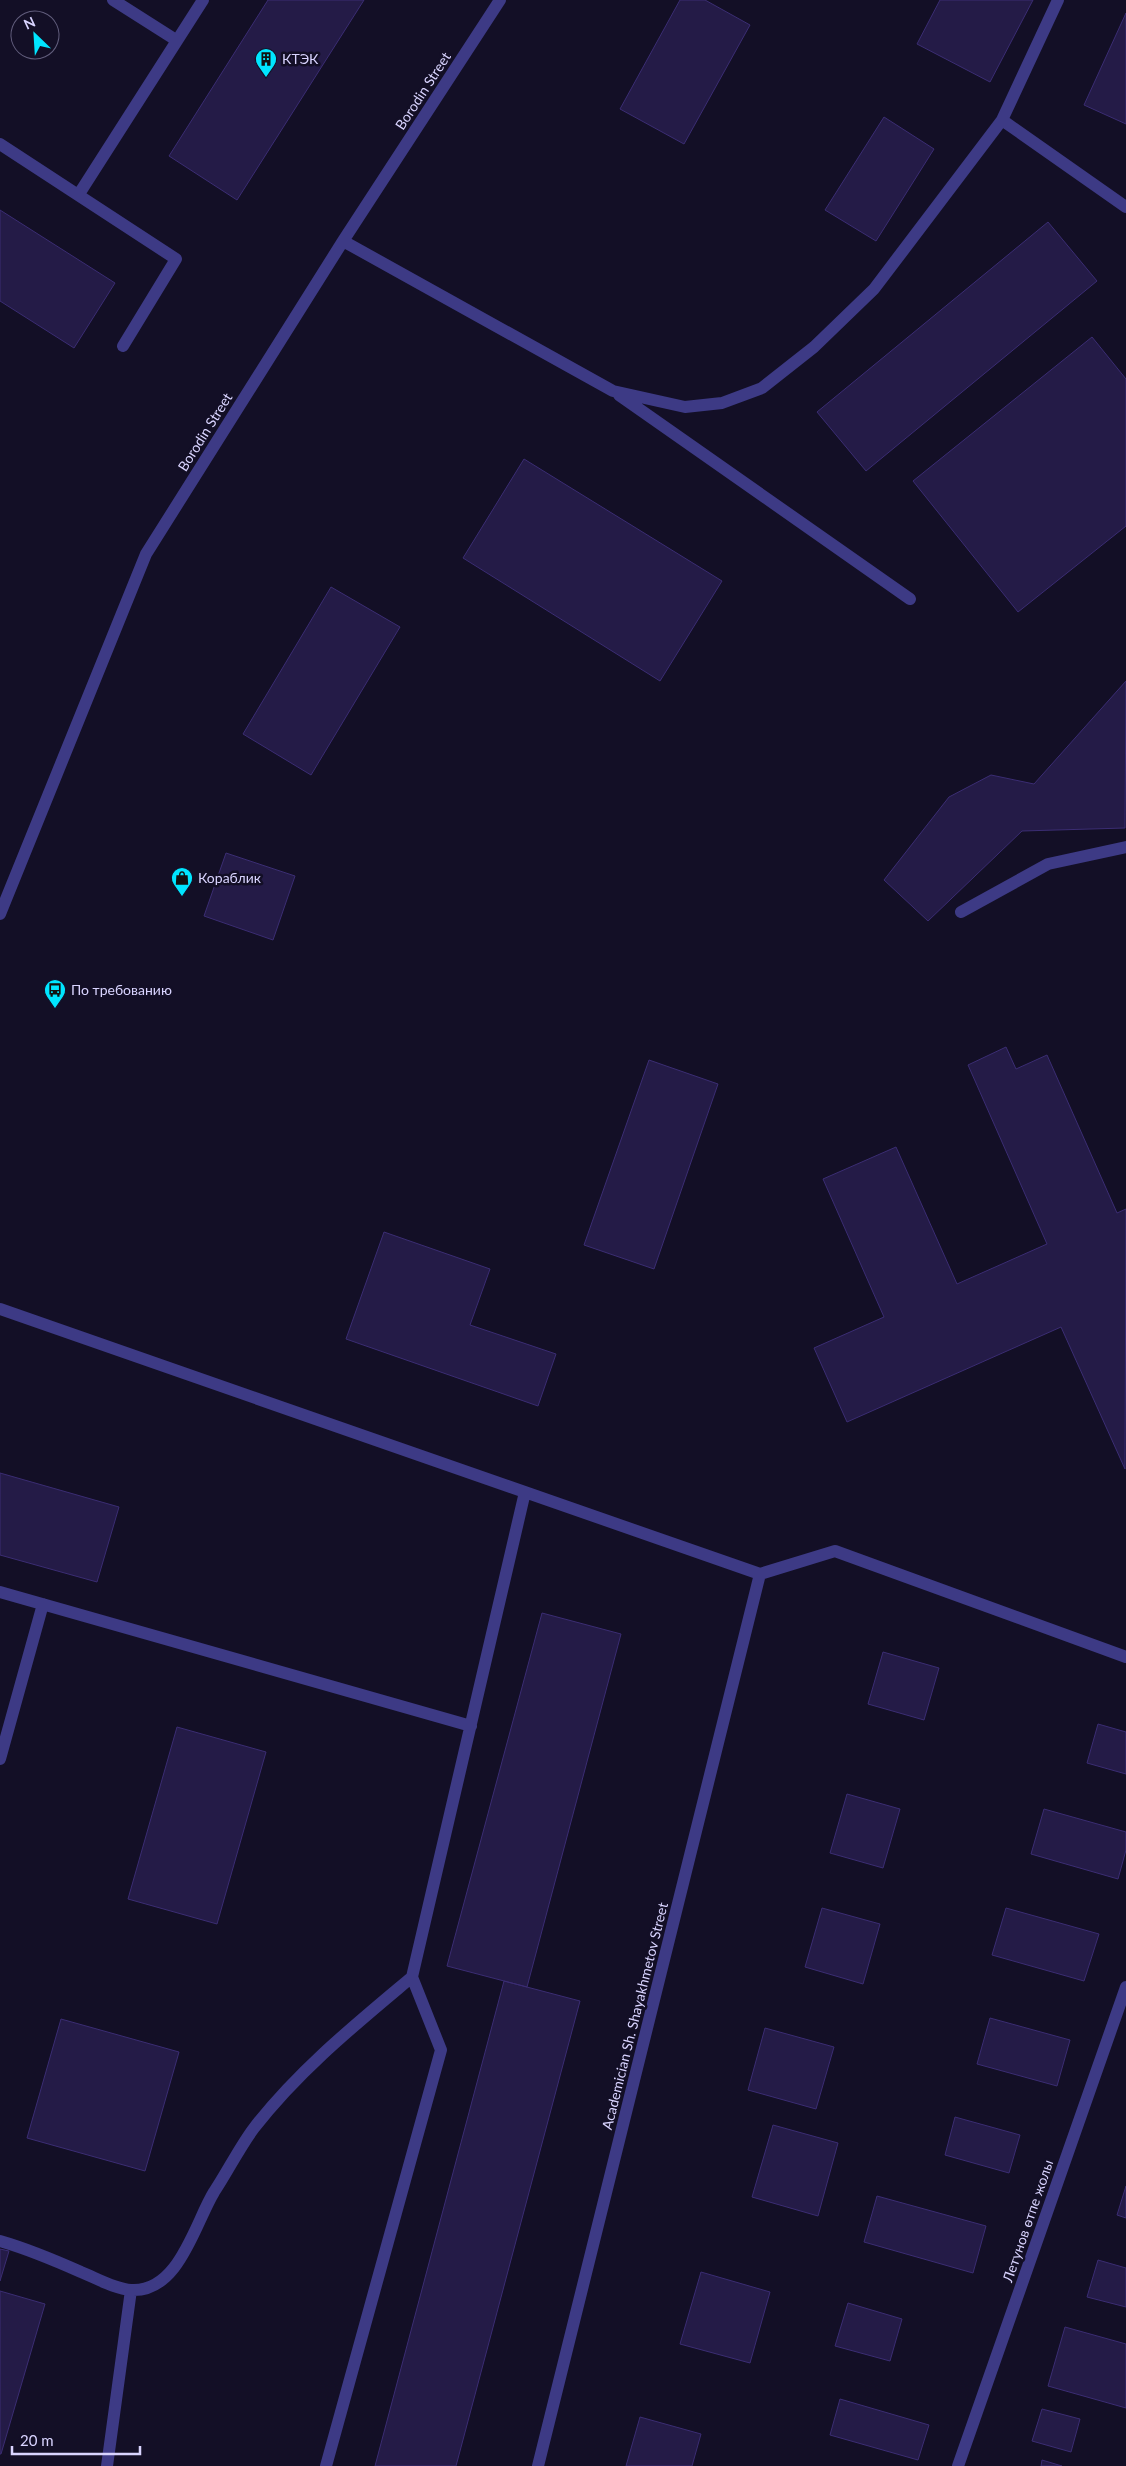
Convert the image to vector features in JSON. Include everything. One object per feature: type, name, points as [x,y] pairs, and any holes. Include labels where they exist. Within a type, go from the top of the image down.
[{"type":"street","points":[[113,0],[176,40]]},
{"type":"street","points":[[79,194],[203,0]]},
{"type":"street","name":"Borodin Street","points":[[0,914],[146,554],[343,241],[500,0]]},
{"type":"street","points":[[613,391],[685,406],[722,403],[762,388],[814,347],[874,289],[1002,120],[1058,0]]},
{"type":"street","points":[[1002,120],[1126,207]]},
{"type":"street","points":[[0,144],[176,259],[123,346]]},
{"type":"street","points":[[343,241],[613,391],[910,598]]},
{"type":"street","points":[[961,912],[1048,864],[1126,847]]},
{"type":"street","points":[[0,1309],[760,1574],[835,1551],[1126,1657]]},
{"type":"street","points":[[326,2466],[441,2050],[412,1977],[525,1492]]},
{"type":"street","name":"Academician Sh. Shayakhmetov Street","points":[[538,2466],[760,1574]]},
{"type":"street","points":[[0,1592],[471,1726]]},
{"type":"street","points":[[0,1759],[43,1604]]},
{"type":"street","points":[[0,2241],[25,2248],[98,2279],[131,2290],[154,2284],[177,2266],[192,2240],[207,2204],[253,2129],[290,2086],[344,2034],[412,1977]]},
{"type":"street","name":"Летунов өтпе жолы","points":[[958,2466],[1126,1987]]},
{"type":"street","points":[[106,2466],[131,2290]]},
{"type":"building","name":"КТЭК","points":[[268,0],[364,0],[237,200],[169,156]]},
{"type":"building","points":[[680,0],[705,0],[750,25],[684,144],[620,109]]},
{"type":"building","points":[[940,0],[1033,0],[990,82],[917,44]]},
{"type":"building","points":[[1126,13],[1126,124],[1084,105]]},
{"type":"building","points":[[884,117],[934,149],[876,241],[825,210]]},
{"type":"building","points":[[0,210],[115,283],[74,348],[0,301]]},
{"type":"building","points":[[1048,222],[1097,281],[866,471],[817,412]]},
{"type":"building","points":[[1092,337],[1126,379],[1126,526],[1018,612],[913,481]]},
{"type":"building","points":[[524,459],[722,581],[660,681],[463,558]]},
{"type":"building","points":[[331,587],[400,627],[311,775],[243,734]]},
{"type":"building","points":[[1126,681],[1125,828],[1022,831],[928,921],[884,880],[949,797],[991,775],[1034,784]]},
{"type":"building","points":[[226,853],[295,876],[273,940],[204,916]]},
{"type":"building","points":[[1006,1047],[1016,1069],[1047,1055],[1117,1213],[1126,1209],[1125,1469],[1061,1327],[847,1422],[814,1348],[884,1317],[823,1179],[896,1147],[957,1284],[1047,1244],[968,1065]]},
{"type":"building","points":[[649,1060],[718,1084],[654,1269],[584,1245]]},
{"type":"building","points":[[384,1232],[490,1269],[470,1325],[556,1354],[538,1406],[346,1339]]},
{"type":"building","points":[[0,1473],[119,1507],[97,1582],[0,1555]]},
{"type":"building","points":[[542,1613],[621,1634],[527,1987],[447,1966]]},
{"type":"building","points":[[883,1652],[939,1668],[924,1720],[868,1704]]},
{"type":"building","points":[[1098,1724],[1126,1732],[1126,1774],[1087,1763]]},
{"type":"building","points":[[177,1727],[266,1752],[217,1924],[128,1899]]},
{"type":"building","points":[[847,1794],[900,1809],[883,1868],[830,1853]]},
{"type":"building","points":[[1044,1809],[1126,1832],[1126,1850],[1118,1879],[1031,1854]]},
{"type":"building","points":[[822,1908],[880,1924],[863,1984],[805,1967]]},
{"type":"building","points":[[1006,1908],[1099,1934],[1084,1981],[992,1955]]},
{"type":"building","points":[[504,1981],[580,2001],[456,2466],[375,2466]]},
{"type":"building","points":[[990,2018],[1070,2040],[1057,2086],[977,2064]]},
{"type":"building","points":[[61,2019],[179,2052],[145,2171],[27,2138]]},
{"type":"building","points":[[765,2028],[834,2047],[816,2109],[748,2090]]},
{"type":"building","points":[[955,2117],[1020,2135],[1009,2173],[945,2155]]},
{"type":"building","points":[[773,2125],[838,2143],[818,2216],[752,2197]]},
{"type":"building","points":[[1126,2186],[1126,2218],[1117,2215]]},
{"type":"building","points":[[877,2196],[986,2226],[973,2273],[864,2242]]},
{"type":"building","points":[[0,2249],[9,2251],[0,2281]]},
{"type":"building","points":[[1098,2260],[1126,2268],[1126,2307],[1087,2297]]},
{"type":"building","points":[[701,2272],[770,2292],[750,2363],[680,2344]]},
{"type":"building","points":[[0,2291],[45,2304],[1,2454],[0,2454]]},
{"type":"building","points":[[848,2303],[902,2319],[890,2361],[835,2346]]},
{"type":"building","points":[[1065,2327],[1126,2344],[1126,2408],[1048,2386]]},
{"type":"building","points":[[840,2399],[929,2425],[918,2460],[830,2435]]},
{"type":"building","points":[[1042,2409],[1080,2419],[1071,2452],[1032,2441]]},
{"type":"building","points":[[640,2417],[701,2434],[692,2466],[626,2466]]},
{"type":"building","points":[[1042,2460],[1062,2466],[1041,2466]]},
{"type":"place","name":"КТЭК","points":[[266,78]]},
{"type":"place","name":"Кораблик","points":[[182,897]]},
{"type":"place","name":"По требованию","points":[[55,1009]]}]
